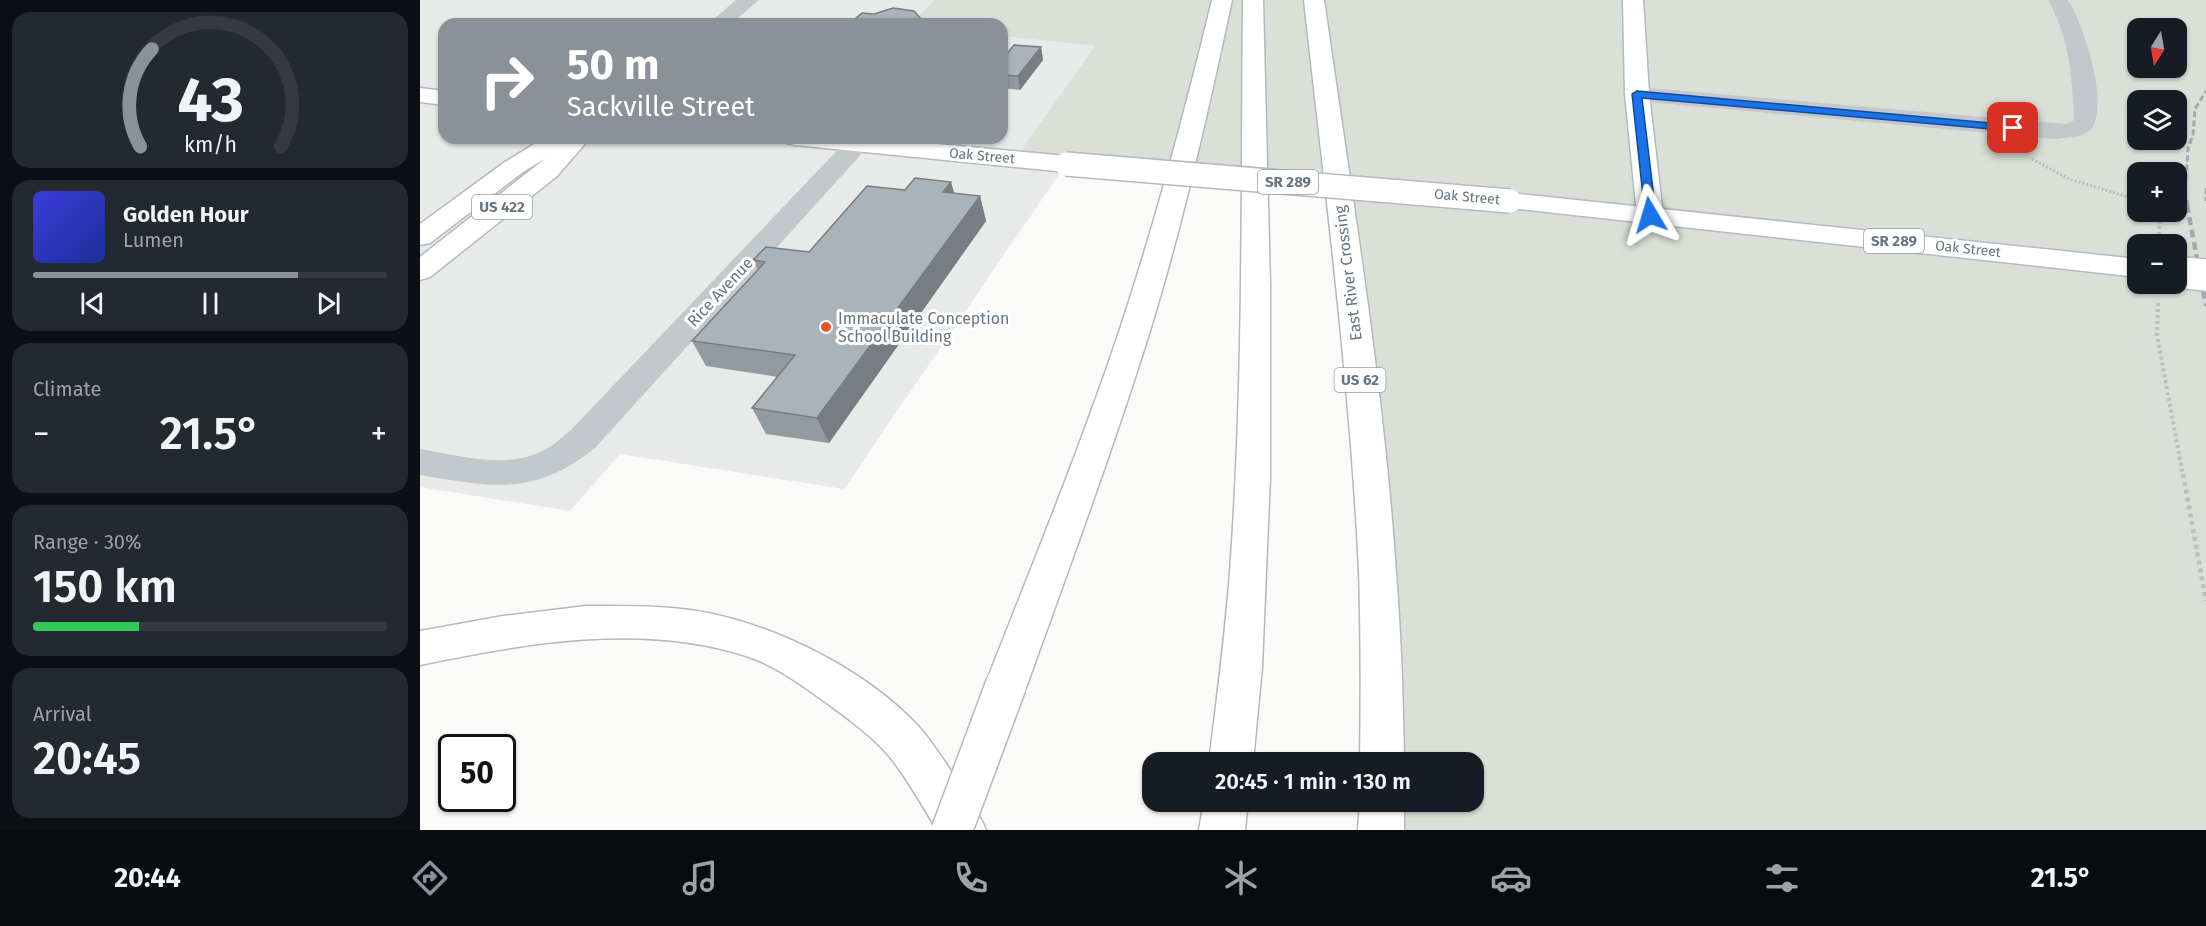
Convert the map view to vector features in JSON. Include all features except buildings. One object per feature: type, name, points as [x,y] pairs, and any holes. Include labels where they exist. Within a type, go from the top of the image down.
[{"type":"main road","points":[[952,830],[1091,458],[1134,332],[1190,141],[1222,0]]},
{"type":"main road","points":[[1232,752],[1250,560],[1253,0]]},
{"type":"main road","name":"East River Crossing","points":[[1314,0],[1359,366],[1374,532],[1383,687],[1382,752]]},
{"type":"main road","points":[[1633,0],[1637,94],[1650,215]]},
{"type":"main road","points":[[420,95],[438,97]]},
{"type":"main road","name":"US 422","points":[[420,237],[514,167],[552,144]]},
{"type":"main road","name":"US 422","points":[[420,271],[548,171],[573,144]]},
{"type":"main road","name":"Oak Street","points":[[847,144],[1510,201],[2127,267]]},
{"type":"main road","points":[[2187,273],[2206,275]]},
{"type":"main road","points":[[420,648],[503,631],[577,622],[623,622],[694,628],[753,641],[818,673],[878,716],[906,744],[963,830]]},
{"type":"main road","points":[[1222,830],[1224,812]]},
{"type":"main road","points":[[1382,812],[1382,830]]},
{"type":"street","points":[[726,18],[749,0]]},
{"type":"street","points":[[1637,94],[2055,132],[2080,128],[2086,117],[2082,64],[2074,27],[2058,0]]},
{"type":"street","name":"Rice Avenue","points":[[420,462],[483,472],[512,473],[554,461],[584,439],[856,145]]},
{"type":"path","points":[[2013,128],[2027,154],[2046,169],[2084,184],[2127,197]]},
{"type":"path","points":[[2158,294],[2157,335],[2206,601]]},
{"type":"shaded area","points":[[420,0],[934,0],[916,18],[438,18],[438,144],[1008,144],[1008,37],[1096,46],[1015,159],[1066,164],[844,489],[620,454],[570,511],[420,487]]},
{"type":"shaded area","points":[[934,0],[2206,0],[2206,830],[1381,830],[1382,812],[1484,812],[1484,752],[1381,752],[1337,185],[1015,159],[1095,46],[1008,37],[1008,18],[916,18]]},
{"type":"railway","points":[[2188,206],[2185,192],[2188,149],[2193,135],[2195,109],[2206,91]]},
{"type":"railway","points":[[2206,188],[2206,201]]},
{"type":"railway","points":[[2187,205],[2206,306]]},
{"type":"place","name":"Immaculate Conception School Building","points":[[826,327]]},
{"type":"route","points":[[1650,215],[1637,94],[2013,128]]}]
